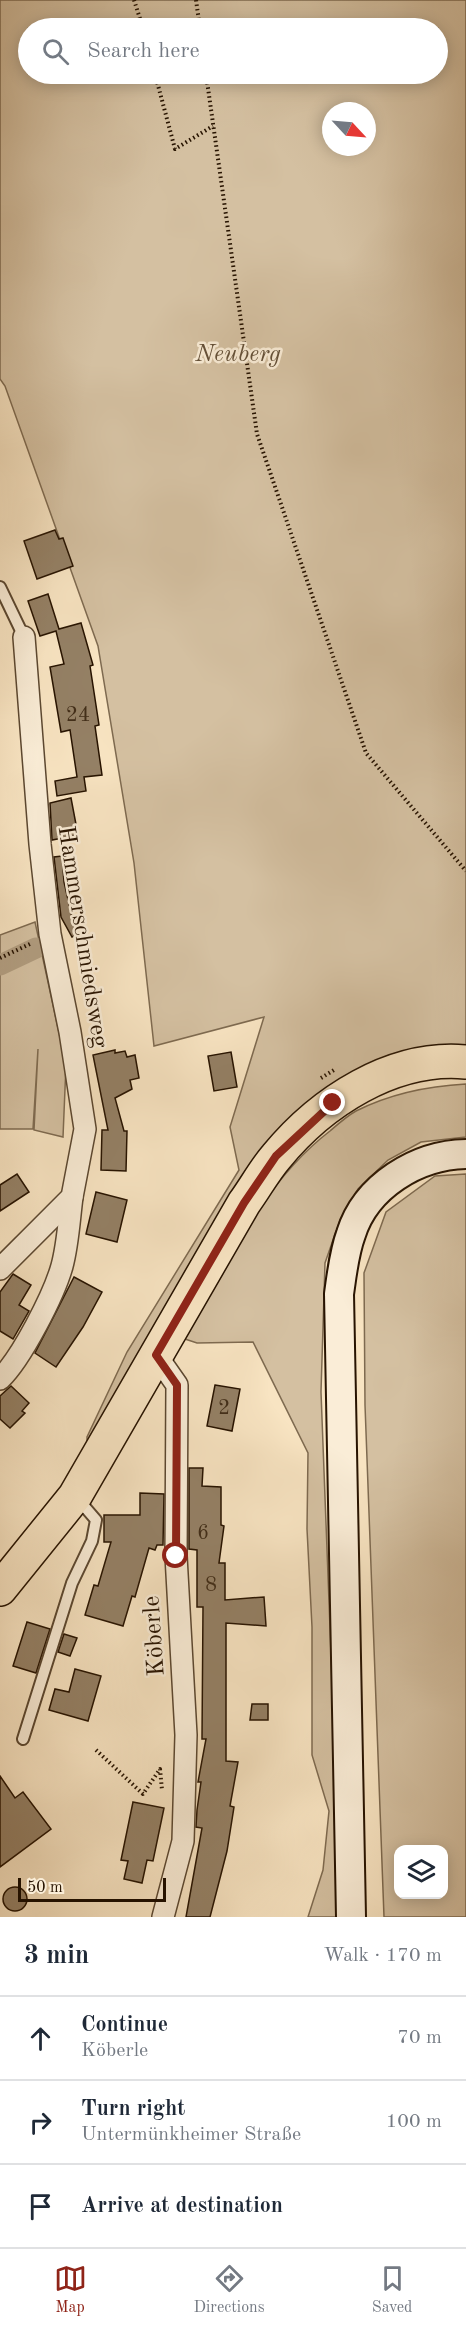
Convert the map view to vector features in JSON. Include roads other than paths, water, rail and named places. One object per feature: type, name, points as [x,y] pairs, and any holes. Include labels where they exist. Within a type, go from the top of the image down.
[{"type":"main road","points":[[0,1589],[75,1496],[244,1203],[276,1156],[305,1128],[352,1091],[395,1070],[423,1064],[466,1062]]},
{"type":"main road","points":[[351,1917],[339,1294],[344,1260],[355,1224],[363,1209],[383,1186],[404,1170],[429,1159],[466,1154]]},
{"type":"street","name":"Hammerschmiedsweg","points":[[0,1379],[7,1372],[30,1335],[58,1277],[85,1129],[70,1032],[50,934],[40,844],[24,637]]},
{"type":"street","points":[[0,1269],[72,1197]]},
{"type":"street","name":"Köberle","points":[[156,1355],[177,1385],[176,1556],[186,1735],[183,1841],[163,1917]]},
{"type":"lane","name":"Hammerschmiedsweg","points":[[0,587],[24,637]]},
{"type":"lane","points":[[23,1739],[72,1583],[92,1541],[96,1520],[75,1496]]},
{"type":"waterway","points":[[0,965],[36,948]]},
{"type":"park label","name":"Neuberg","points":[[238,355]]}]
